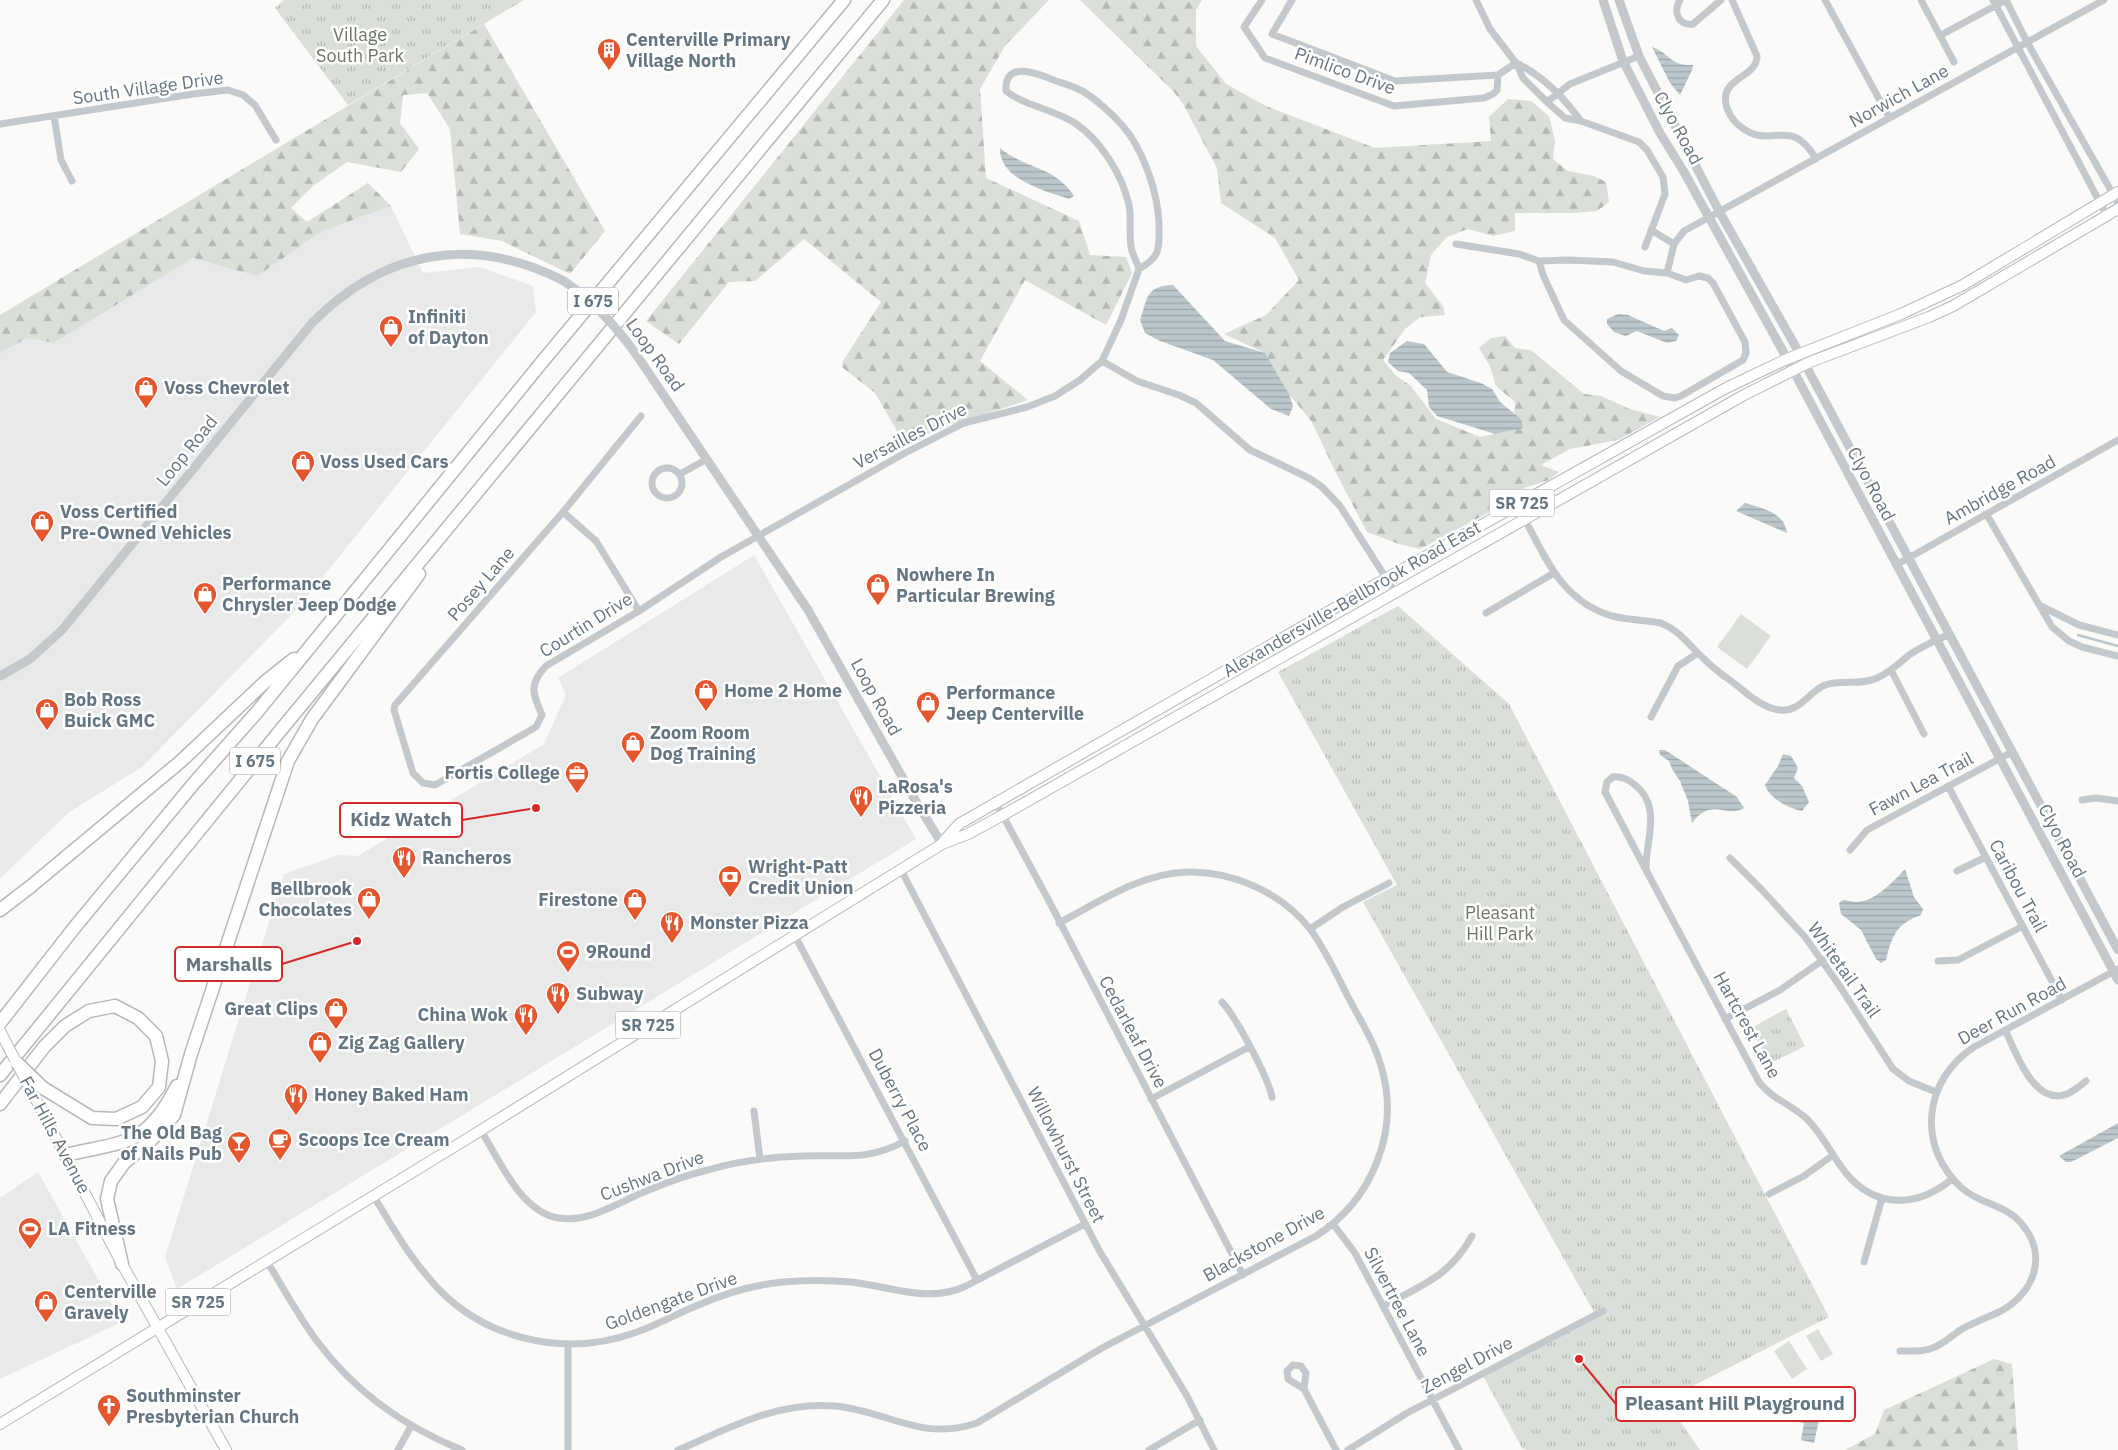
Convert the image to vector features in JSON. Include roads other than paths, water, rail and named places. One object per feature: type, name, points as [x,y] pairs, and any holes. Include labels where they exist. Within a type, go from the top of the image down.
[{"type":"highway","name":"I 675","points":[[0,1023],[81,920],[314,643],[542,362],[844,0]]},
{"type":"highway","name":"I 675","points":[[0,1074],[274,738],[883,0]]},
{"type":"highway","points":[[122,1264],[107,1199],[111,1181],[124,1163],[152,1139],[174,1114],[188,1064],[280,781],[299,740],[312,718],[513,449]]},
{"type":"highway","points":[[0,910],[180,762],[265,682],[314,643]]},
{"type":"highway","points":[[0,1104],[44,1047],[65,1026],[89,1011],[115,1006],[138,1018],[156,1036],[162,1061],[159,1087],[142,1107],[116,1119],[92,1118],[39,1092],[16,1062]]},
{"type":"highway","points":[[65,1155],[117,1144],[147,1130],[162,1112],[188,1064]]},
{"type":"main road","name":"Alexandersville-Bellbrook Road East","points":[[942,844],[959,824],[1387,578],[1734,384],[1787,359],[1901,314],[1963,285],[2100,203],[2116,197]]},
{"type":"main road","name":"Alexandersville-Bellbrook Road East","points":[[0,1424],[373,1196],[900,868],[942,844],[968,834],[1003,815],[1744,395],[1805,364],[1930,317],[1953,306],[2118,209]]},
{"type":"main road","points":[[1637,438],[1645,451]]},
{"type":"main road","points":[[1267,647],[1274,661]]},
{"type":"main road","points":[[1147,716],[1154,728]]},
{"type":"main road","name":"Far Hills Avenue","points":[[0,1031],[16,1062]]},
{"type":"main road","name":"Far Hills Avenue","points":[[39,1092],[65,1155],[122,1264],[226,1450]]},
{"type":"street","name":"Pimlico Drive","points":[[1262,0],[1244,27],[1264,58],[1394,106],[1484,98],[1497,90],[1498,74]]},
{"type":"street","name":"Pimlico Drive","points":[[1292,0],[1272,34],[1395,81],[1498,74],[1516,63]]},
{"type":"street","points":[[1476,0],[1490,29],[1516,63],[1523,78],[1546,102],[1565,118],[1581,121],[1639,142],[1647,150],[1663,177],[1665,194],[1645,247]]},
{"type":"street","name":"Clyo Road","points":[[1603,0],[1623,61],[1660,133],[1684,172],[1793,370],[2000,759],[2116,970],[2118,980]]},
{"type":"street","name":"Clyo Road","points":[[1619,0],[1638,56],[1719,211],[1805,364],[1948,635],[2118,950]]},
{"type":"street","points":[[1680,0],[1676,7],[1680,21],[1693,24],[1721,0]]},
{"type":"street","points":[[1732,0],[1757,60],[1753,68],[1737,79],[1727,91],[1726,104],[1731,117],[1743,128],[1758,135],[1793,135],[1799,137],[1808,145],[1816,159]]},
{"type":"street","points":[[1825,0],[1889,118]]},
{"type":"street","points":[[1921,0],[1954,62]]},
{"type":"street","points":[[1941,35],[1994,3],[2006,0],[2027,42],[2116,197]]},
{"type":"street","name":"Norwich Lane","points":[[1674,244],[1684,231],[1708,217],[2104,0]]},
{"type":"street","points":[[1994,3],[2107,216]]},
{"type":"street","points":[[1546,102],[1570,84],[1638,56]]},
{"type":"street","points":[[1516,63],[1532,70],[1581,121]]},
{"type":"street","points":[[1139,269],[1132,250],[1129,205],[1120,179],[1106,155],[1094,139],[1076,124],[1054,111],[1018,100],[1006,91],[1006,82],[1016,72],[1029,71],[1083,91],[1122,125],[1135,143],[1150,177],[1158,207],[1159,250],[1154,258],[1139,269],[1121,320],[1102,361],[1131,378],[1196,402],[1250,450],[1303,475],[1322,487],[1340,506],[1395,592]]},
{"type":"street","name":"South Village Drive","points":[[0,124],[202,92],[228,90],[243,95],[255,105],[276,140]]},
{"type":"street","points":[[54,116],[61,160],[72,181]]},
{"type":"street","points":[[1652,230],[1674,244],[1667,273]]},
{"type":"street","points":[[1456,244],[1519,254],[1539,261],[1613,262],[1644,271],[1667,273],[1686,280],[1699,276],[1708,278],[1714,283],[1745,342],[1746,353],[1743,360],[1681,396],[1675,398],[1663,396],[1621,371],[1564,320],[1543,275],[1539,261]]},
{"type":"street","name":"Loop Road","points":[[0,676],[30,659],[62,630],[312,323],[348,291],[371,276],[405,263],[436,256],[460,254],[513,260],[564,281],[593,304],[624,337],[760,537],[816,624],[918,806],[942,844]]},
{"type":"street","name":"Versailles Drive","points":[[760,537],[806,507],[948,429],[983,417],[1038,404],[1080,380],[1102,361]]},
{"type":"street","name":"Posey Lane","points":[[423,783],[413,773],[394,710],[395,706],[563,512],[642,416]]},
{"type":"street","name":"Ambridge Road","points":[[1896,565],[2118,440]]},
{"type":"street","points":[[680,474],[707,460]]},
{"type":"street","points":[[672,468],[680,474],[682,489],[676,496],[666,499],[654,492],[652,482],[657,472],[661,469],[672,468]]},
{"type":"street","points":[[1516,506],[1554,574],[1569,592],[1589,606],[1614,616],[1662,623],[1684,637],[1716,670],[1761,703],[1782,711],[1801,704],[1825,685],[1834,682],[1870,681],[1891,670],[1914,652],[1948,635]]},
{"type":"street","points":[[563,512],[596,541],[639,611]]},
{"type":"street","points":[[1987,515],[2041,606],[2049,624],[2061,636],[2082,647],[2118,656]]},
{"type":"street","name":"Courtin Drive","points":[[423,783],[435,785],[536,727],[542,715],[533,694],[533,685],[538,674],[546,666],[639,611],[721,557],[760,537]]},
{"type":"street","points":[[1486,613],[1554,574]]},
{"type":"street","points":[[2041,606],[2079,625],[2118,635]]},
{"type":"street","points":[[1650,717],[1678,666],[1698,653]]},
{"type":"street","points":[[1891,670],[1924,734]]},
{"type":"street","name":"Fawn Lea Trail","points":[[1850,850],[1867,830],[2012,752]]},
{"type":"street","name":"Hartcrest Lane","points":[[1646,870],[1652,819],[1649,806],[1635,784],[1618,777],[1613,777],[1607,782],[1605,792],[1646,870],[1725,1020],[1764,1089],[1776,1100],[1806,1118],[1853,1180],[1882,1198],[1903,1201],[1916,1199],[1939,1190],[1952,1179]]},
{"type":"street","name":"Caribou Trail","points":[[1948,786],[2062,1000]]},
{"type":"street","points":[[2082,800],[2096,798],[2118,801]]},
{"type":"street","name":"Cedarleaf Drive","points":[[996,803],[1243,1275]]},
{"type":"street","points":[[1957,871],[1986,857]]},
{"type":"street","name":"Whitetail Trail","points":[[1730,858],[1783,912],[1823,960],[1893,1069],[1909,1081],[1936,1092]]},
{"type":"street","name":"Willowhurst Street","points":[[900,868],[1113,1276],[1200,1420],[1214,1450]]},
{"type":"street","name":"Blackstone Drive","points":[[678,1450],[754,1417],[778,1410],[798,1407],[851,1408],[928,1429],[941,1430],[965,1427],[987,1418],[1068,1368],[1316,1236],[1333,1224],[1364,1190],[1378,1162],[1386,1129],[1387,1094],[1383,1072],[1376,1052],[1321,944],[1310,929],[1288,906],[1262,890],[1232,878],[1189,872],[1163,875],[1143,881],[1059,923]]},
{"type":"street","points":[[1310,929],[1343,907],[1389,883]]},
{"type":"street","points":[[1938,961],[1958,960],[2023,926]]},
{"type":"street","name":"Duberry Place","points":[[794,934],[977,1280]]},
{"type":"street","points":[[1725,1020],[1780,990],[1823,960]]},
{"type":"street","name":"Deer Run Road","points":[[1900,1351],[1929,1350],[1946,1342],[1965,1328],[2012,1305],[2024,1293],[2032,1277],[2035,1258],[2033,1247],[2030,1237],[2021,1223],[2008,1212],[1974,1197],[1952,1179],[1939,1157],[1934,1142],[1931,1115],[1936,1092],[1947,1072],[1959,1058],[1974,1047],[2116,970]]},
{"type":"street","points":[[1222,1002],[1233,1016],[1268,1082],[1272,1097]]},
{"type":"street","points":[[2005,1030],[2031,1081],[2042,1092],[2060,1096],[2074,1090],[2086,1081]]},
{"type":"street","points":[[1151,1099],[1249,1047]]},
{"type":"street","points":[[754,1111],[760,1159]]},
{"type":"street","name":"Cushwa Drive","points":[[480,1129],[526,1200],[543,1212],[558,1218],[590,1216],[673,1180],[708,1170],[760,1159],[872,1154],[905,1141]]},
{"type":"street","points":[[1769,1194],[1804,1176],[1833,1155]]},
{"type":"street","name":"Goldengate Drive","points":[[373,1196],[427,1277],[461,1309],[481,1322],[504,1332],[537,1341],[568,1344],[620,1338],[721,1296],[761,1286],[808,1280],[866,1284],[920,1294],[934,1294],[961,1288],[1085,1224]]},
{"type":"street","points":[[1864,1262],[1882,1198]]},
{"type":"street","name":"Silvertree Lane","points":[[1333,1224],[1355,1253],[1459,1450]]},
{"type":"street","points":[[1383,1306],[1443,1273],[1456,1260],[1472,1236]]},
{"type":"street","points":[[266,1260],[308,1328],[334,1361],[366,1393],[411,1426],[462,1450]]},
{"type":"street","name":"Zengel Drive","points":[[1348,1450],[1432,1400],[1603,1311]]},
{"type":"street","points":[[568,1344],[568,1450]]},
{"type":"street","points":[[1304,1389],[1336,1450]]},
{"type":"street","points":[[1150,1450],[1200,1420]]},
{"type":"street","points":[[398,1450],[411,1426]]},
{"type":"waterway","points":[[2078,635],[2118,646]]},
{"type":"place","name":"Centerville Primary Village North","points":[[609,71]]},
{"type":"place","name":"Infiniti of Dayton","points":[[391,348]]},
{"type":"place","name":"Voss Chevrolet","points":[[146,409]]},
{"type":"place","name":"Voss Used Cars","points":[[303,483]]},
{"type":"place","name":"Voss Certified Pre-Owned Vehicles","points":[[42,543]]},
{"type":"place","name":"Nowhere In Particular Brewing","points":[[878,606]]},
{"type":"place","name":"Performance Chrysler Jeep Dodge","points":[[205,615]]},
{"type":"place","name":"Home 2 Home","points":[[706,712]]},
{"type":"place","name":"Performance Jeep Centerville","points":[[928,724]]},
{"type":"place","name":"Bob Ross Buick GMC","points":[[47,731]]},
{"type":"place","name":"Zoom Room Dog Training","points":[[633,764]]},
{"type":"place","name":"Fortis College","points":[[577,794]]},
{"type":"place","name":"Kidz Watch","points":[[536,808]]},
{"type":"place","name":"LaRosa's Pizzeria","points":[[861,818]]},
{"type":"place","name":"Rancheros","points":[[404,879]]},
{"type":"place","name":"Wright-Patt Credit Union","points":[[730,898]]},
{"type":"place","name":"Bellbrook Chocolates","points":[[369,920]]},
{"type":"place","name":"Firestone","points":[[635,921]]},
{"type":"place","name":"Marshalls","points":[[357,941]]},
{"type":"place","name":"Monster Pizza","points":[[672,944]]},
{"type":"place","name":"9Round","points":[[568,973]]},
{"type":"place","name":"Subway","points":[[558,1015]]},
{"type":"place","name":"Great Clips","points":[[336,1030]]},
{"type":"place","name":"China Wok","points":[[526,1036]]},
{"type":"place","name":"Zig Zag Gallery","points":[[320,1064]]},
{"type":"place","name":"Honey Baked Ham","points":[[296,1116]]},
{"type":"place","name":"Scoops Ice Cream","points":[[280,1161]]},
{"type":"place","name":"The Old Bag of Nails Pub","points":[[239,1164]]},
{"type":"place","name":"LA Fitness","points":[[30,1250]]},
{"type":"place","name":"Centerville Gravely","points":[[46,1323]]},
{"type":"place","name":"Pleasant Hill Playground","points":[[1579,1359]]},
{"type":"place","name":"Southminster Presbyterian Church","points":[[109,1427]]},
{"type":"park label","name":"Village South Park","points":[[360,45]]},
{"type":"park label","name":"Pleasant Hill Park","points":[[1500,923]]}]
